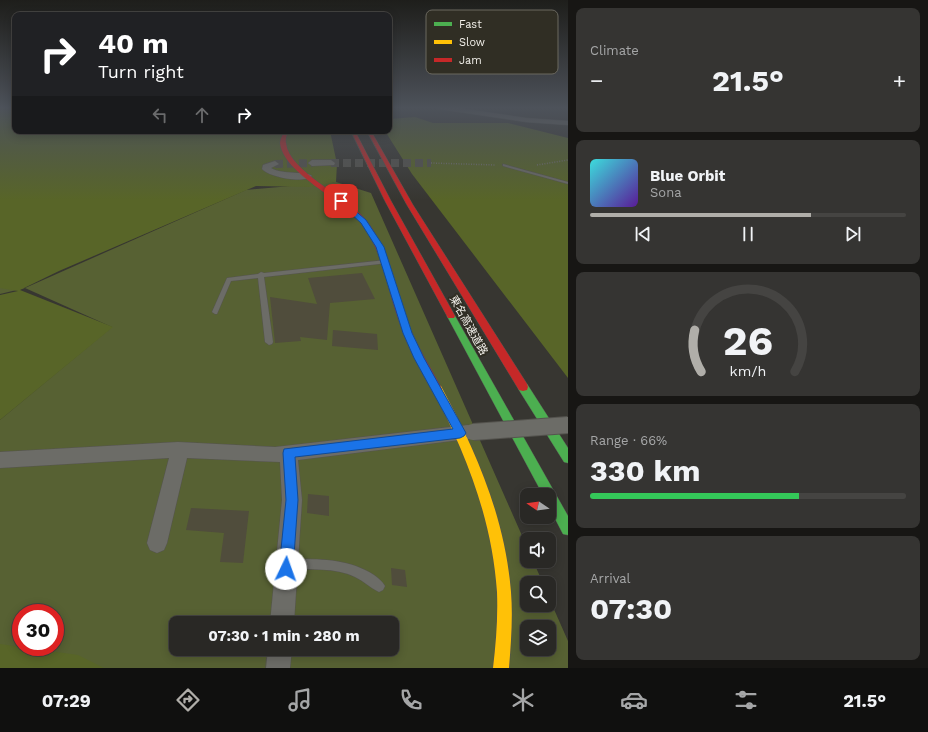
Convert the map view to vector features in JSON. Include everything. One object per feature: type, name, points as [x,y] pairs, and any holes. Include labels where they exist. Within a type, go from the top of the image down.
[{"type":"main road","points":[[283,138],[282,142],[286,154],[290,160],[352,210],[363,221],[380,247],[408,333],[419,358],[467,432],[497,533],[506,587],[505,648],[501,668]]},
{"type":"main road","name":"東名高速道路","points":[[357,138],[388,201],[568,529]]},
{"type":"main road","name":"東名高速道路","points":[[373,138],[410,205],[568,458]]},
{"type":"street","points":[[275,164],[266,167],[266,169],[271,173],[295,177],[308,176]]},
{"type":"street","points":[[312,164],[331,164]]},
{"type":"street","points":[[0,460],[180,450],[275,455],[467,432],[568,425]]},
{"type":"street","points":[[157,543],[180,450]]},
{"type":"street","points":[[282,616],[292,500],[288,453]]},
{"type":"street","points":[[278,668],[279,656]]},
{"type":"lane","points":[[505,165],[568,183]]},
{"type":"lane","points":[[215,312],[229,279],[261,274],[386,262]]},
{"type":"lane","points":[[261,274],[269,342]]},
{"type":"lane","points":[[286,564],[340,566],[366,575],[378,586]]},
{"type":"green space","points":[[0,138],[332,138],[337,164],[336,182],[312,187],[256,186],[59,271],[20,290],[113,327],[0,420],[0,295],[18,291],[0,288]]},
{"type":"green space","points":[[390,138],[568,138],[568,378],[412,174]]},
{"type":"green space","points":[[336,182],[371,193],[520,532],[520,568],[536,568],[540,576],[520,576],[520,612],[555,612],[568,641],[568,668],[0,668],[0,420],[112,327],[25,288],[246,190]]},
{"type":"green space","points":[[0,285],[25,288],[0,294]]},
{"type":"green space","points":[[0,644],[12,646],[12,656],[64,656],[64,653],[78,655],[104,668],[0,668]]},
{"type":"building","points":[[362,273],[375,299],[330,303],[327,340],[300,337],[301,341],[275,343],[270,297],[317,304],[308,278]]},
{"type":"building","points":[[333,330],[377,334],[378,350],[332,346]]},
{"type":"building","points":[[308,494],[329,496],[329,516],[307,513]]},
{"type":"building","points":[[191,508],[249,511],[243,563],[220,562],[224,533],[186,530]]},
{"type":"building","points":[[391,568],[405,570],[407,587],[392,585]]},
{"type":"tunnel","points":[[275,164],[312,163]]},
{"type":"tunnel","points":[[331,163],[431,163]]},
{"type":"traffic: fast","points":[[451,316],[568,529]]},
{"type":"traffic: fast","points":[[523,387],[568,458]]},
{"type":"traffic: slow","points":[[437,389],[470,456],[483,489],[493,523],[500,558],[504,593],[504,630],[501,668]]},
{"type":"traffic: jam","points":[[284,138],[283,143],[287,154],[294,164],[317,184],[354,212],[370,231],[377,243],[387,268],[403,321],[418,356],[437,389]]},
{"type":"traffic: jam","points":[[357,138],[388,201],[451,316]]},
{"type":"traffic: jam","points":[[373,138],[410,205],[523,387]]},
{"type":"route","points":[[286,569],[292,500],[288,453],[460,433],[419,358],[408,333],[380,247],[363,221],[341,201]]}]
